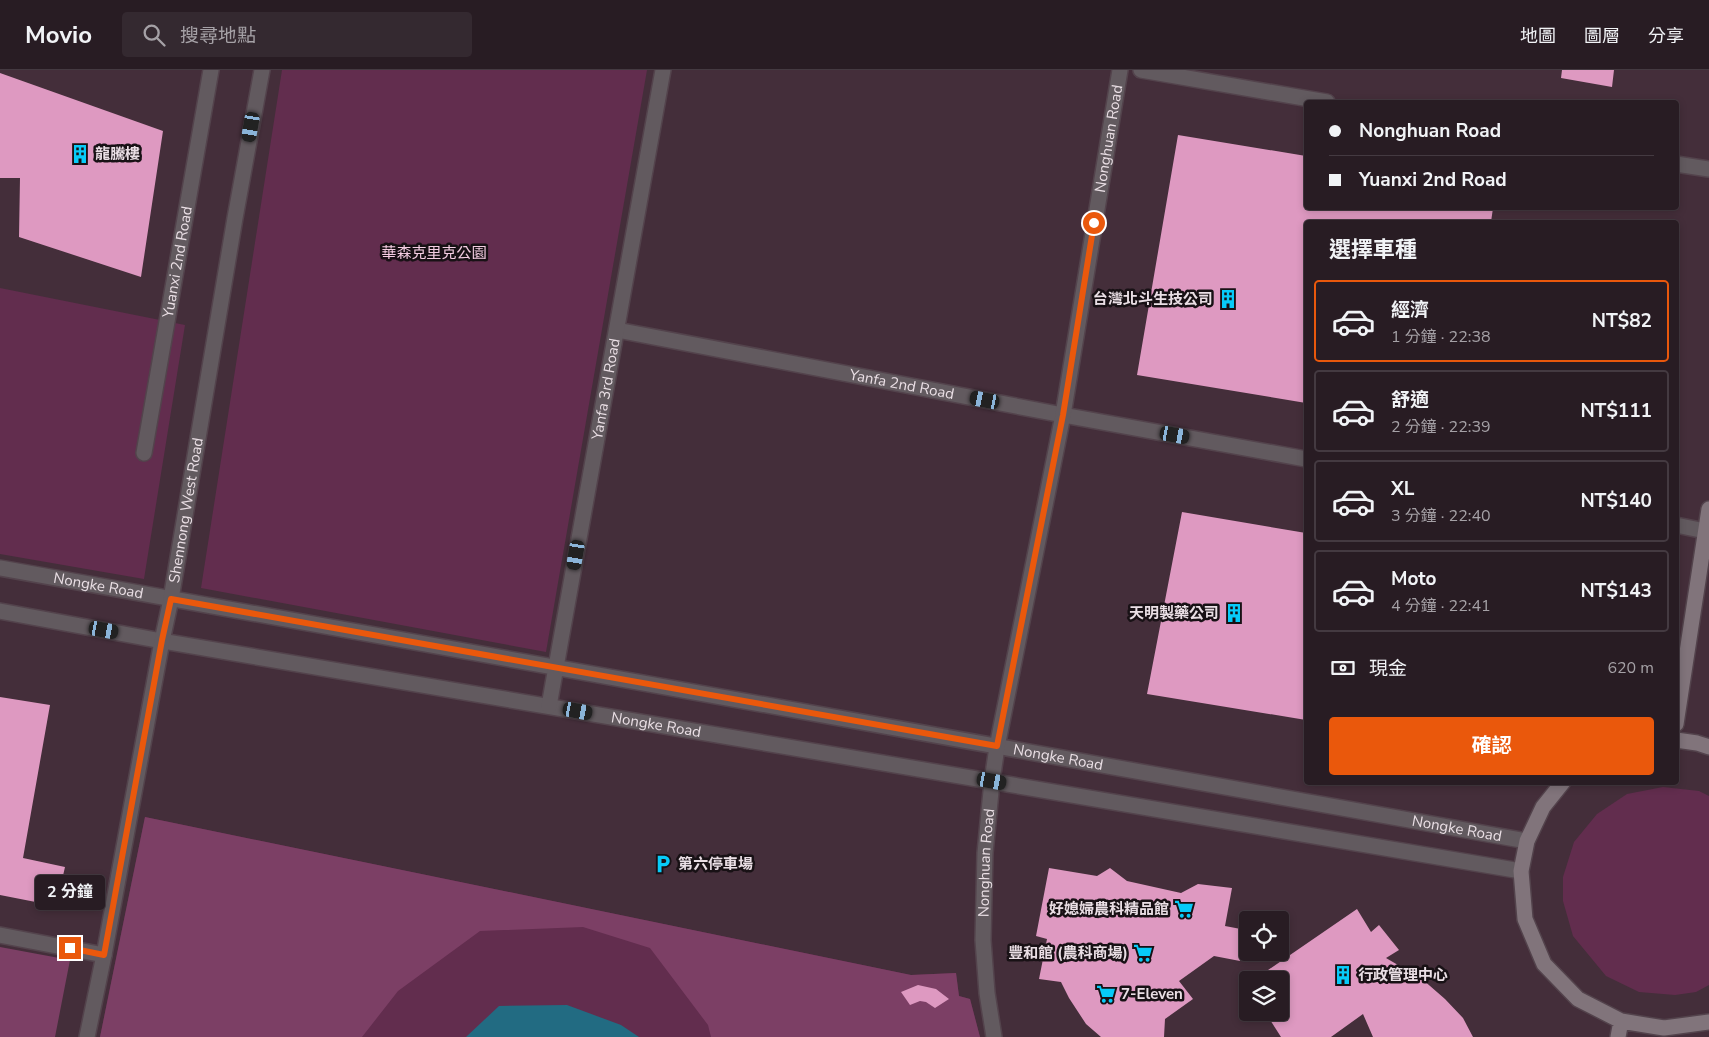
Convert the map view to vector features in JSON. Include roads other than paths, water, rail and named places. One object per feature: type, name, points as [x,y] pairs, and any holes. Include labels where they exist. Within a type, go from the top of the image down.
[{"type":"street","name":"Yuanxi 2nd Road","points":[[144,453],[211,70]]},
{"type":"street","name":"Shennong West Road","points":[[87,1037],[171,599],[235,218],[262,70]]},
{"type":"street","name":"Yanfa 3rd Road","points":[[549,706],[663,70]]},
{"type":"street","name":"Nonghuan Road","points":[[994,1037],[987,993],[982,940],[983,889],[992,781],[997,746],[1063,415],[1120,70]]},
{"type":"street","points":[[1141,70],[1315,100]]},
{"type":"street","points":[[1679,164],[1709,169]]},
{"type":"street","name":"Yanfa 2nd Road","points":[[616,330],[1304,459]]},
{"type":"street","points":[[1679,704],[1709,509]]},
{"type":"street","points":[[1679,527],[1705,531]]},
{"type":"street","name":"Nongke Road","points":[[0,568],[1527,841]]},
{"type":"street","name":"Nongke Road","points":[[0,611],[1521,871]]},
{"type":"street","points":[[1679,740],[1709,747]]},
{"type":"street","points":[[1560,785],[1543,806],[1527,841],[1521,871],[1525,919],[1544,964],[1578,999],[1621,1021],[1663,1033],[1709,1022]]},
{"type":"street","points":[[0,936],[104,955]]},
{"type":"street","points":[[1618,1037],[1621,1021]]},
{"type":"water","points":[[567,1005],[621,1025],[639,1037],[466,1037],[499,1006]]},
{"type":"place","name":"龍騰樓","points":[[80,154]]},
{"type":"place","name":"台灣北斗生技公司","points":[[1228,299]]},
{"type":"place","name":"天明製藥公司","points":[[1234,613]]},
{"type":"place","name":"第六停車場","points":[[663,864]]},
{"type":"place","name":"好媳婦農科精品館","points":[[1184,909]]},
{"type":"place","name":"豐和館 (農科商場)","points":[[1143,953]]},
{"type":"place","name":"行政管理中心","points":[[1343,975]]},
{"type":"place","name":"7-Eleven","points":[[1106,994]]},
{"type":"park label","name":"華森克里克公園","points":[[434,253]]}]
